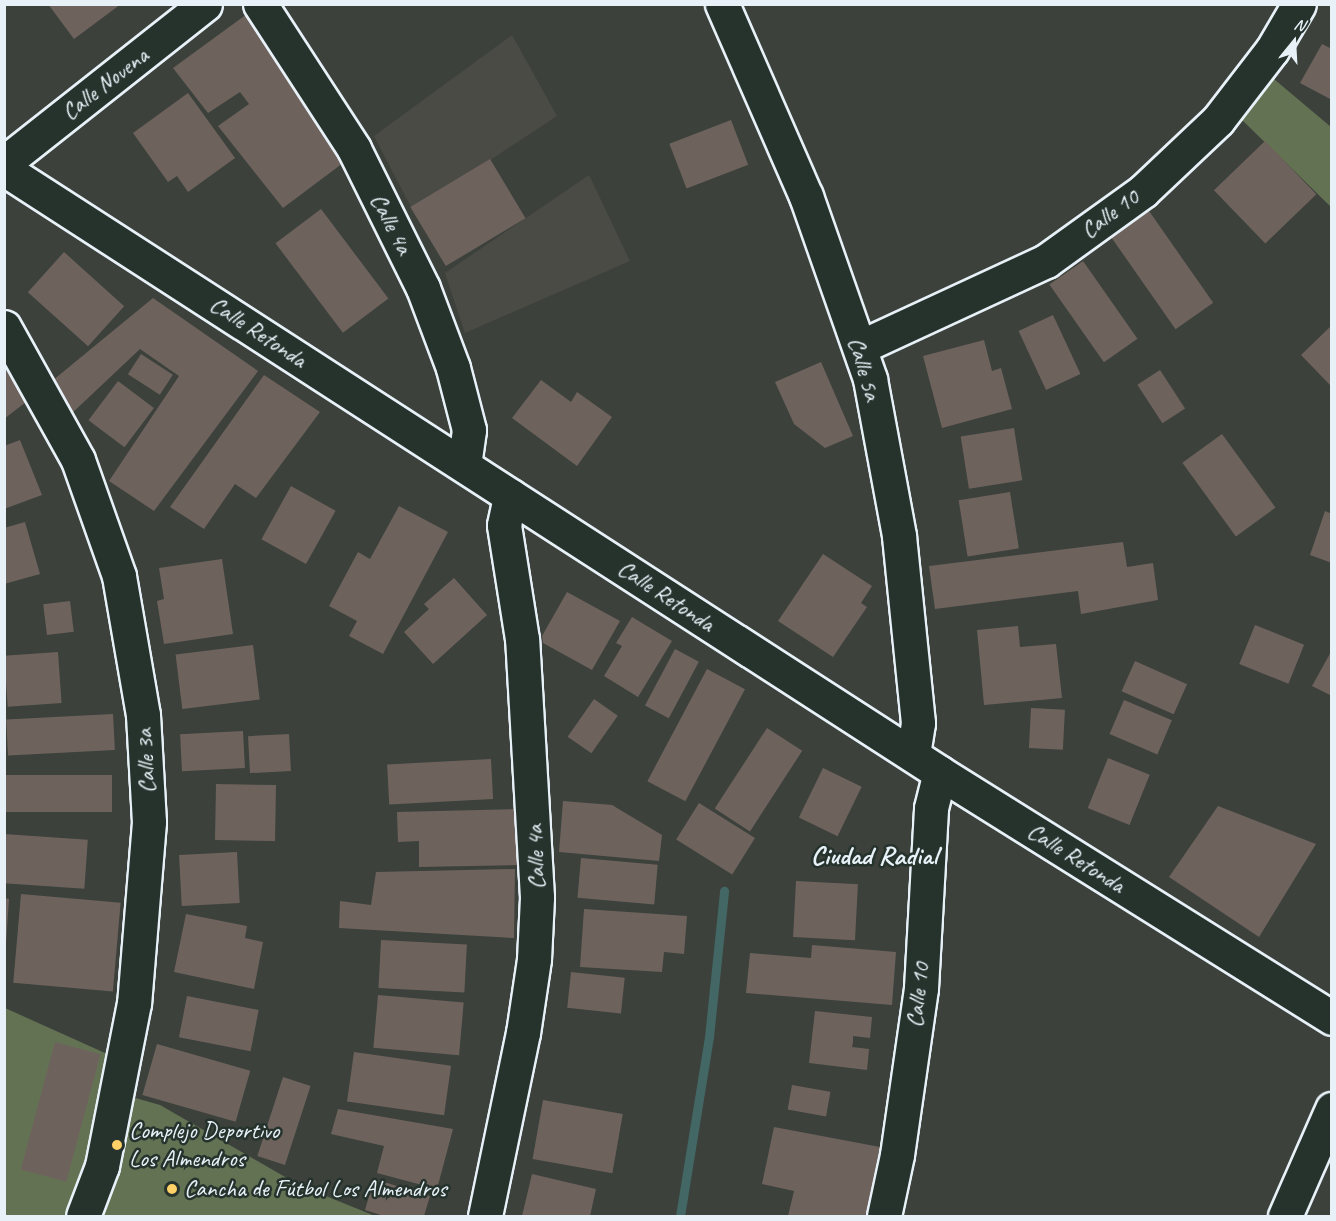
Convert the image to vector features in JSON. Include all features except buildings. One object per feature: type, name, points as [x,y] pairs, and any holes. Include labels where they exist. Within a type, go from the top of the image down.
[{"type":"street","name":"Calle Novena","points":[[4,163],[205,4]]},
{"type":"street","name":"Calle 4a","points":[[260,4],[354,149],[423,288],[453,368],[469,430],[464,464]]},
{"type":"street","name":"Calle 5a","points":[[722,4],[806,196],[870,379],[899,536],[918,723],[913,754]]},
{"type":"street","name":"Calle 10","points":[[860,347],[1046,261],[1143,191],[1218,120],[1272,50],[1299,4]]},
{"type":"street","name":"Calle Retonda","points":[[4,169],[913,754],[940,774],[1332,1018]]},
{"type":"street","name":"Calle 3a","points":[[4,327],[78,460],[119,576],[143,714],[149,822],[134,1003],[102,1166],[83,1216]]},
{"type":"street","name":"Calle 4a","points":[[485,1216],[523,1033],[534,959],[537,897],[522,639],[504,525],[510,496]]},
{"type":"street","name":"Calle 10","points":[[884,1216],[897,1155],[921,988],[931,808],[940,774]]},
{"type":"street","points":[[1286,1216],[1332,1109]]},
{"type":"shaded area","points":[[512,35],[557,116],[413,211],[374,136]]},
{"type":"shaded area","points":[[589,175],[630,261],[465,333],[445,273]]},
{"type":"green space","points":[[1274,79],[1331,127],[1331,207],[1240,118]]},
{"type":"green space","name":"Complejo Deportivo Los Almendros","points":[[5,1008],[105,1053],[132,1097],[160,1105],[299,1185],[375,1216],[5,1216]]},
{"type":"waterway","points":[[680,1216],[709,1037],[724,891]]},
{"type":"place","name":"Complejo Deportivo Los Almendros","points":[[117,1145]]},
{"type":"place","name":"Cancha de Fútbol Los Almendros","points":[[172,1189]]},
{"type":"district","name":"Ciudad Radial","points":[[874,856]]}]
